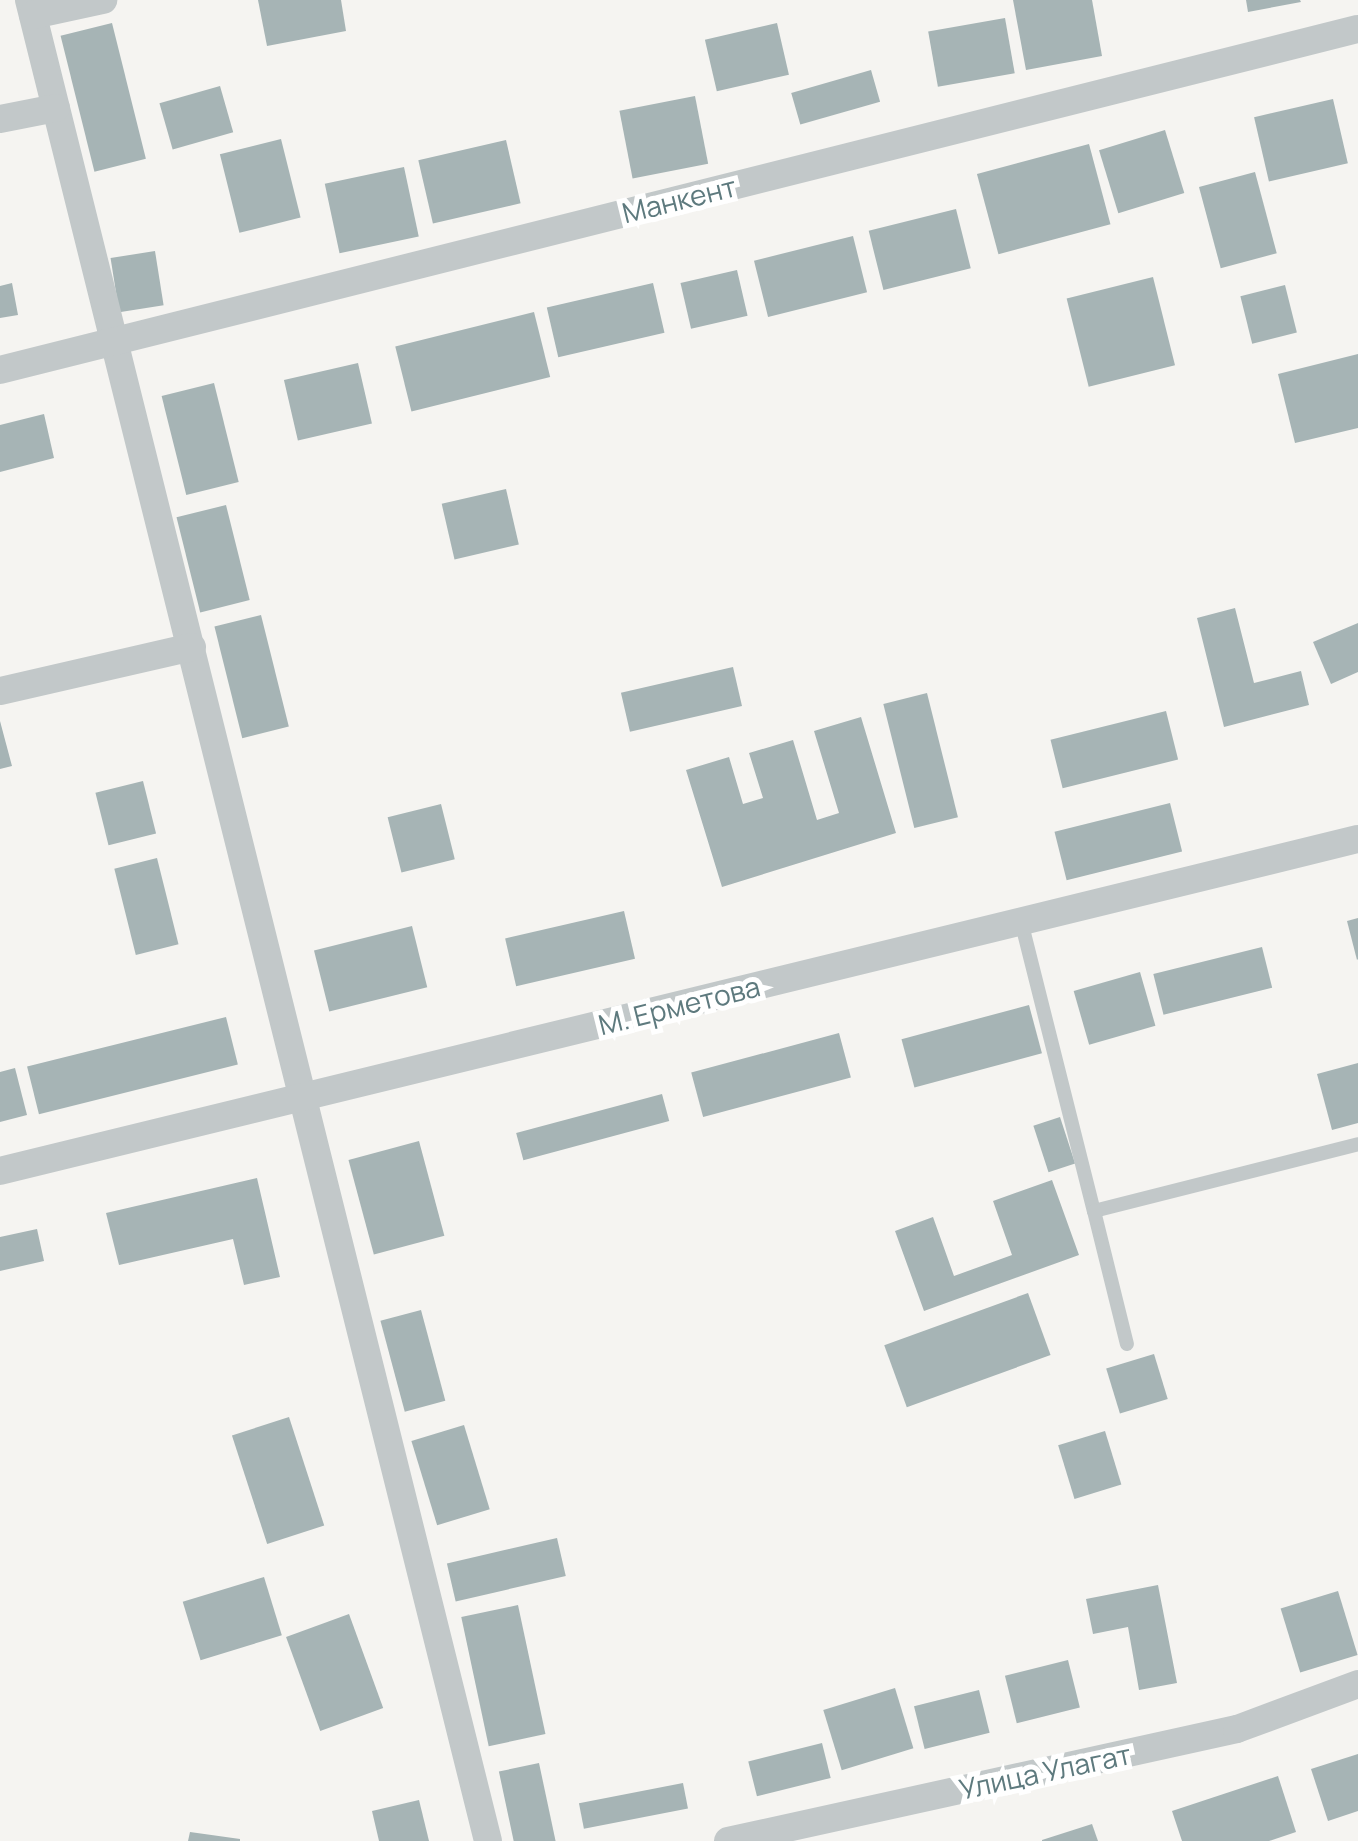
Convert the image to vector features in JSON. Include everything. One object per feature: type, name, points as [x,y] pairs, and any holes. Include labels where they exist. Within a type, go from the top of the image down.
[{"type":"street","points":[[103,0],[31,8],[488,1841]]},
{"type":"street","name":"Манкент","points":[[0,370],[1358,29]]},
{"type":"street","points":[[0,119],[56,108]]},
{"type":"street","points":[[0,691],[192,647]]},
{"type":"street","name":"М. Ерметова","points":[[0,1171],[1358,839]]},
{"type":"street","name":"Улица Улагат","points":[[728,1841],[1237,1729],[1358,1684]]},
{"type":"lane","points":[[1021,921],[1128,1344]]},
{"type":"lane","points":[[1094,1210],[1358,1144]]},
{"type":"building","points":[[258,0],[341,0],[346,31],[267,46]]},
{"type":"building","points":[[1013,0],[1092,0],[1102,56],[1026,70]]},
{"type":"building","points":[[1246,0],[1300,0],[1301,2],[1248,12]]},
{"type":"building","points":[[1005,18],[1015,73],[938,87],[928,32]]},
{"type":"building","points":[[112,23],[146,159],[94,172],[61,36]]},
{"type":"building","points":[[777,23],[789,75],[717,91],[705,40]]},
{"type":"building","points":[[871,70],[880,102],[800,125],[791,93]]},
{"type":"building","points":[[220,86],[233,132],[173,150],[159,103]]},
{"type":"building","points":[[695,96],[708,164],[633,178],[619,111]]},
{"type":"building","points":[[1333,99],[1348,163],[1269,182],[1254,117]]},
{"type":"building","points":[[1165,130],[1184,193],[1118,213],[1099,150]]},
{"type":"building","points":[[281,139],[301,218],[239,233],[220,154]]},
{"type":"building","points":[[506,140],[521,203],[433,224],[418,160]]},
{"type":"building","points":[[1089,144],[1110,224],[998,254],[977,174]]},
{"type":"building","points":[[404,167],[419,236],[340,253],[325,184]]},
{"type":"building","points":[[1255,172],[1277,253],[1221,268],[1199,187]]},
{"type":"building","points":[[956,209],[971,268],[883,290],[869,231]]},
{"type":"building","points":[[853,236],[867,292],[768,317],[754,261]]},
{"type":"building","points":[[155,251],[164,305],[119,312],[111,258]]},
{"type":"building","points":[[737,270],[748,316],[691,329],[680,283]]},
{"type":"building","points":[[1153,277],[1175,365],[1089,387],[1067,299]]},
{"type":"building","points":[[12,283],[18,315],[0,318],[0,286]]},
{"type":"building","points":[[653,283],[664,333],[558,357],[547,308]]},
{"type":"building","points":[[1285,285],[1297,333],[1252,344],[1240,296]]},
{"type":"building","points":[[534,312],[550,377],[411,412],[395,347]]},
{"type":"building","points":[[1358,354],[1358,428],[1295,443],[1278,374]]},
{"type":"building","points":[[358,363],[372,423],[298,441],[284,380]]},
{"type":"building","points":[[214,383],[239,482],[186,495],[162,396]]},
{"type":"building","points":[[44,414],[54,458],[0,472],[0,425]]},
{"type":"building","points":[[506,489],[519,545],[455,559],[442,504]]},
{"type":"building","points":[[226,505],[250,600],[200,612],[177,517]]},
{"type":"building","points":[[1235,608],[1254,683],[1301,671],[1309,705],[1224,727],[1197,618]]},
{"type":"building","points":[[261,615],[289,727],[242,738],[214,627]]},
{"type":"building","points":[[1358,623],[1358,672],[1331,684],[1313,642]]},
{"type":"building","points":[[733,667],[742,706],[630,732],[621,693]]},
{"type":"building","points":[[927,693],[958,817],[914,828],[883,704]]},
{"type":"building","points":[[1166,711],[1178,760],[1063,788],[1051,740]]},
{"type":"building","points":[[861,717],[896,833],[722,887],[686,770],[729,757],[743,804],[763,798],[749,753],[793,740],[817,820],[839,813],[814,731]]},
{"type":"building","points":[[0,721],[12,766],[0,769]]},
{"type":"building","points":[[143,781],[156,833],[109,845],[95,793]]},
{"type":"building","points":[[1170,803],[1182,852],[1067,880],[1055,832]]},
{"type":"building","points":[[441,804],[455,859],[401,873],[388,817]]},
{"type":"building","points":[[157,858],[179,944],[136,955],[114,869]]},
{"type":"building","points":[[624,911],[635,959],[516,986],[505,938]]},
{"type":"building","points":[[1358,918],[1358,959],[1357,960],[1347,921]]},
{"type":"building","points":[[412,926],[427,987],[329,1012],[314,950]]},
{"type":"building","points":[[1262,947],[1272,988],[1163,1015],[1153,974]]},
{"type":"building","points":[[1140,972],[1155,1026],[1089,1045],[1074,991]]},
{"type":"building","points":[[1029,1005],[1042,1053],[914,1087],[901,1039]]},
{"type":"building","points":[[226,1017],[238,1065],[39,1114],[27,1067]]},
{"type":"building","points":[[839,1033],[851,1077],[703,1117],[691,1073]]},
{"type":"building","points":[[1358,1063],[1358,1123],[1332,1130],[1317,1074]]},
{"type":"building","points":[[15,1068],[27,1115],[0,1122],[0,1072]]},
{"type":"building","points":[[662,1094],[669,1121],[523,1160],[516,1133]]},
{"type":"building","points":[[1060,1117],[1075,1164],[1049,1172],[1033,1126]]},
{"type":"building","points":[[419,1141],[444,1236],[374,1255],[348,1160]]},
{"type":"building","points":[[257,1178],[280,1277],[244,1285],[233,1239],[119,1265],[106,1213]]},
{"type":"building","points":[[1052,1180],[1079,1255],[924,1311],[895,1231],[933,1217],[954,1276],[1012,1255],[993,1201]]},
{"type":"building","points":[[37,1229],[44,1261],[0,1271],[0,1237]]},
{"type":"building","points":[[1028,1293],[1051,1355],[907,1407],[884,1345]]},
{"type":"building","points":[[421,1310],[445,1401],[405,1412],[380,1321]]},
{"type":"building","points":[[1154,1354],[1168,1399],[1120,1414],[1106,1369]]},
{"type":"building","points":[[289,1417],[324,1525],[267,1544],[232,1436]]},
{"type":"building","points":[[464,1425],[490,1509],[437,1525],[411,1441]]},
{"type":"building","points":[[1105,1431],[1121,1485],[1075,1499],[1058,1445]]},
{"type":"building","points":[[557,1538],[566,1576],[456,1601],[447,1563]]},
{"type":"building","points":[[264,1577],[282,1635],[201,1660],[183,1602]]},
{"type":"building","points":[[1158,1585],[1177,1683],[1139,1690],[1128,1627],[1093,1634],[1086,1599]]},
{"type":"building","points":[[1338,1591],[1358,1655],[1300,1673],[1281,1609]]},
{"type":"building","points":[[518,1605],[545,1734],[489,1746],[461,1617]]},
{"type":"building","points":[[349,1614],[383,1708],[320,1731],[286,1637]]},
{"type":"building","points":[[1068,1660],[1080,1708],[1017,1723],[1005,1676]]},
{"type":"building","points":[[895,1688],[913,1748],[842,1770],[823,1710]]},
{"type":"building","points":[[979,1690],[990,1733],[925,1749],[914,1706]]},
{"type":"building","points":[[822,1743],[831,1778],[757,1796],[748,1761]]},
{"type":"building","points":[[1358,1754],[1358,1811],[1328,1821],[1311,1769]]},
{"type":"building","points":[[539,1763],[556,1841],[514,1841],[499,1772]]},
{"type":"building","points":[[1278,1776],[1296,1832],[1269,1841],[1182,1841],[1172,1811]]},
{"type":"building","points":[[683,1783],[688,1809],[584,1829],[579,1803]]},
{"type":"building","points":[[419,1800],[429,1841],[379,1841],[372,1811]]},
{"type":"building","points":[[1092,1824],[1098,1841],[1042,1841],[1042,1840]]},
{"type":"building","points":[[190,1832],[240,1839],[240,1841],[188,1841]]}]
